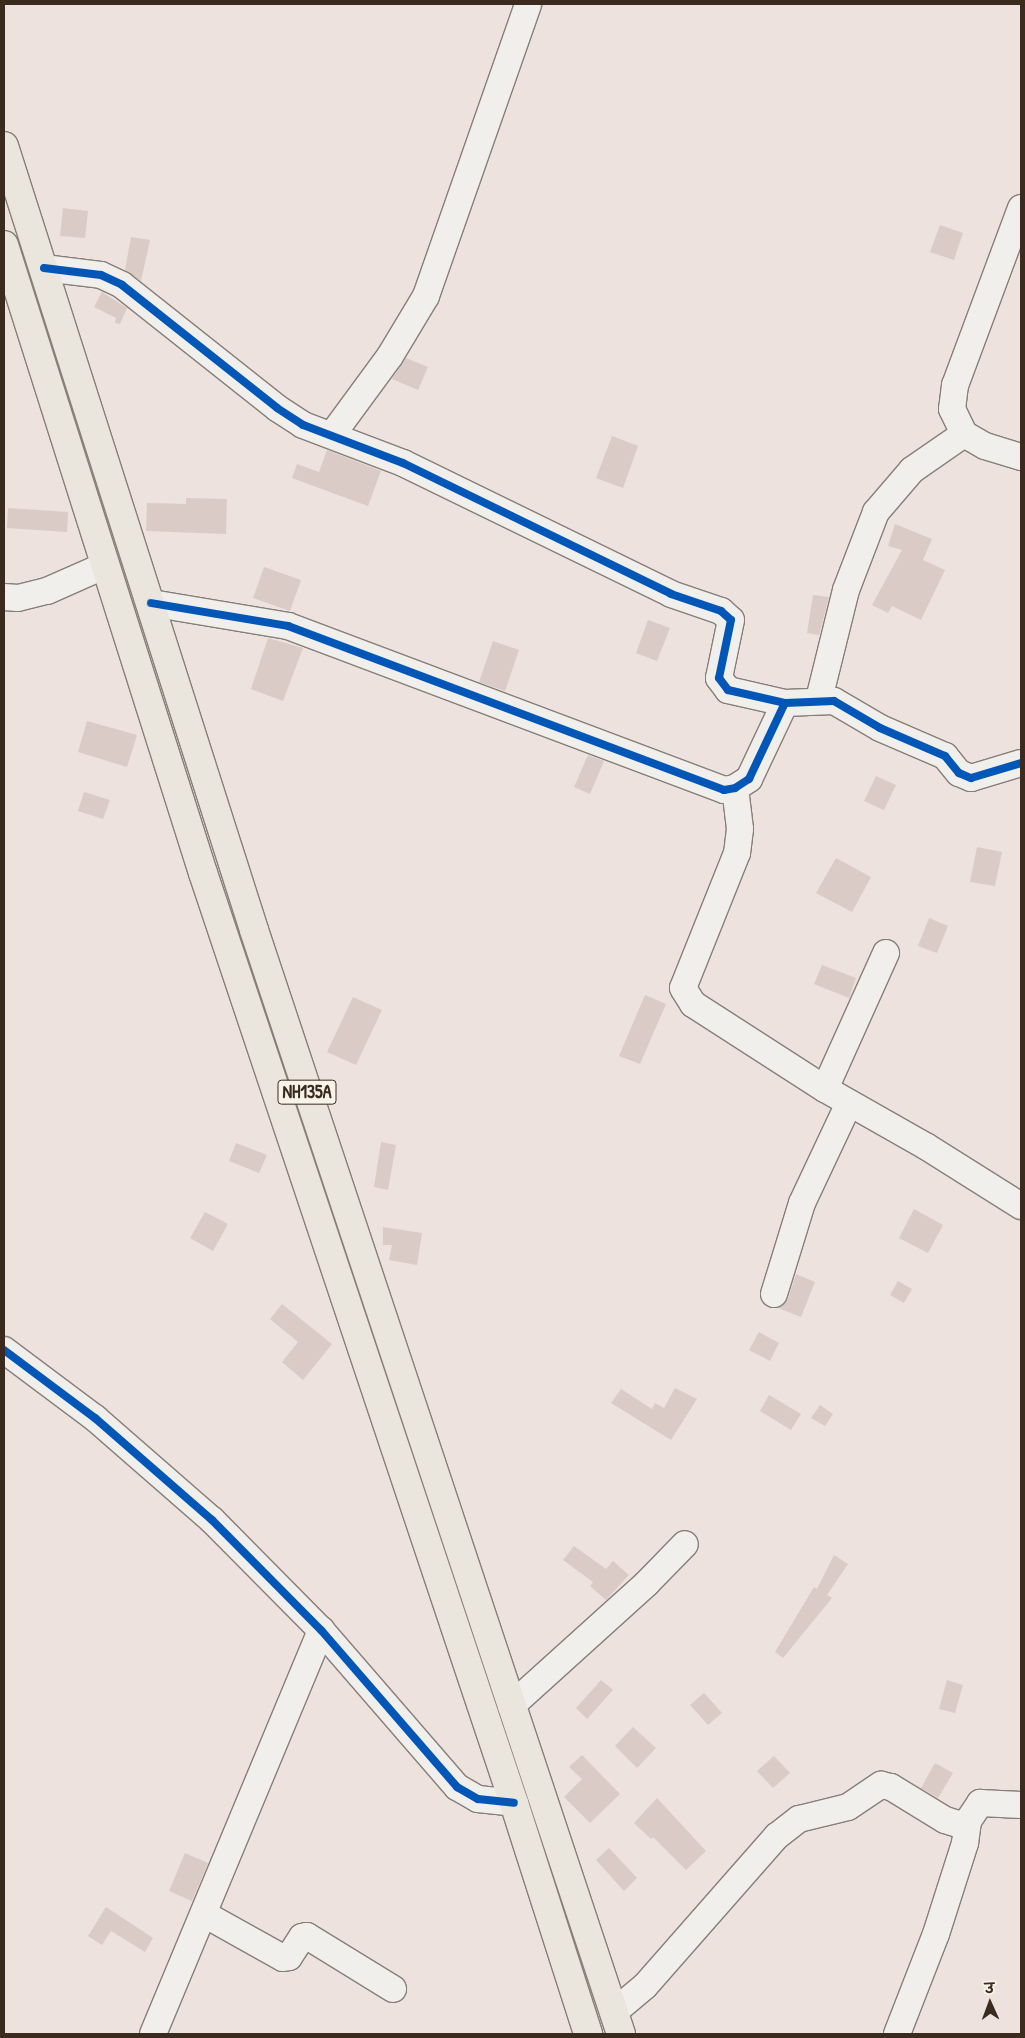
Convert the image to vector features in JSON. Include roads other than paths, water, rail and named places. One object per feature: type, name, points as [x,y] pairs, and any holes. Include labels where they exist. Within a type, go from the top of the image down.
[{"type":"highway","name":"NH135A","points":[[4,146],[151,603],[256,939],[617,2023]]},
{"type":"highway","name":"NH135A","points":[[4,244],[206,882],[514,1803],[588,2034]]},
{"type":"street","points":[[332,436],[390,356],[426,296],[528,4]]},
{"type":"street","points":[[1021,208],[952,396],[954,416],[964,434],[985,446],[1021,457]]},
{"type":"street","points":[[44,268],[101,275],[122,285],[278,408],[304,425],[403,463],[678,596],[721,611],[730,620],[719,678],[722,686],[785,702],[819,699],[848,707],[880,728],[945,756],[964,776],[977,778],[1021,764]]},
{"type":"street","points":[[819,699],[846,590],[876,512],[912,470],[964,434]]},
{"type":"street","points":[[4,597],[18,598],[47,591],[106,565]]},
{"type":"street","points":[[151,603],[288,626],[711,787],[735,788],[749,779],[785,702]]},
{"type":"street","points":[[735,788],[740,829],[737,854],[684,978],[683,988],[693,1004],[824,1089],[1021,1206]]},
{"type":"street","points":[[824,1089],[886,953]]},
{"type":"street","points":[[774,1294],[802,1203],[849,1103]]},
{"type":"street","points":[[4,1350],[95,1418],[212,1520],[321,1630],[458,1786],[478,1799],[514,1803]]},
{"type":"street","points":[[511,1706],[647,1583],[686,1544]]},
{"type":"street","points":[[153,2034],[321,1630]]},
{"type":"street","points":[[617,2023],[645,1986],[770,1843],[799,1819],[848,1807],[877,1787],[886,1785],[953,1824],[961,1825],[968,1821]]},
{"type":"street","points":[[897,2034],[936,1934],[965,1843],[968,1821],[980,1803],[1021,1805]]},
{"type":"street","points":[[204,1914],[283,1958],[292,1955],[302,1937],[307,1936],[393,1989]]}]
